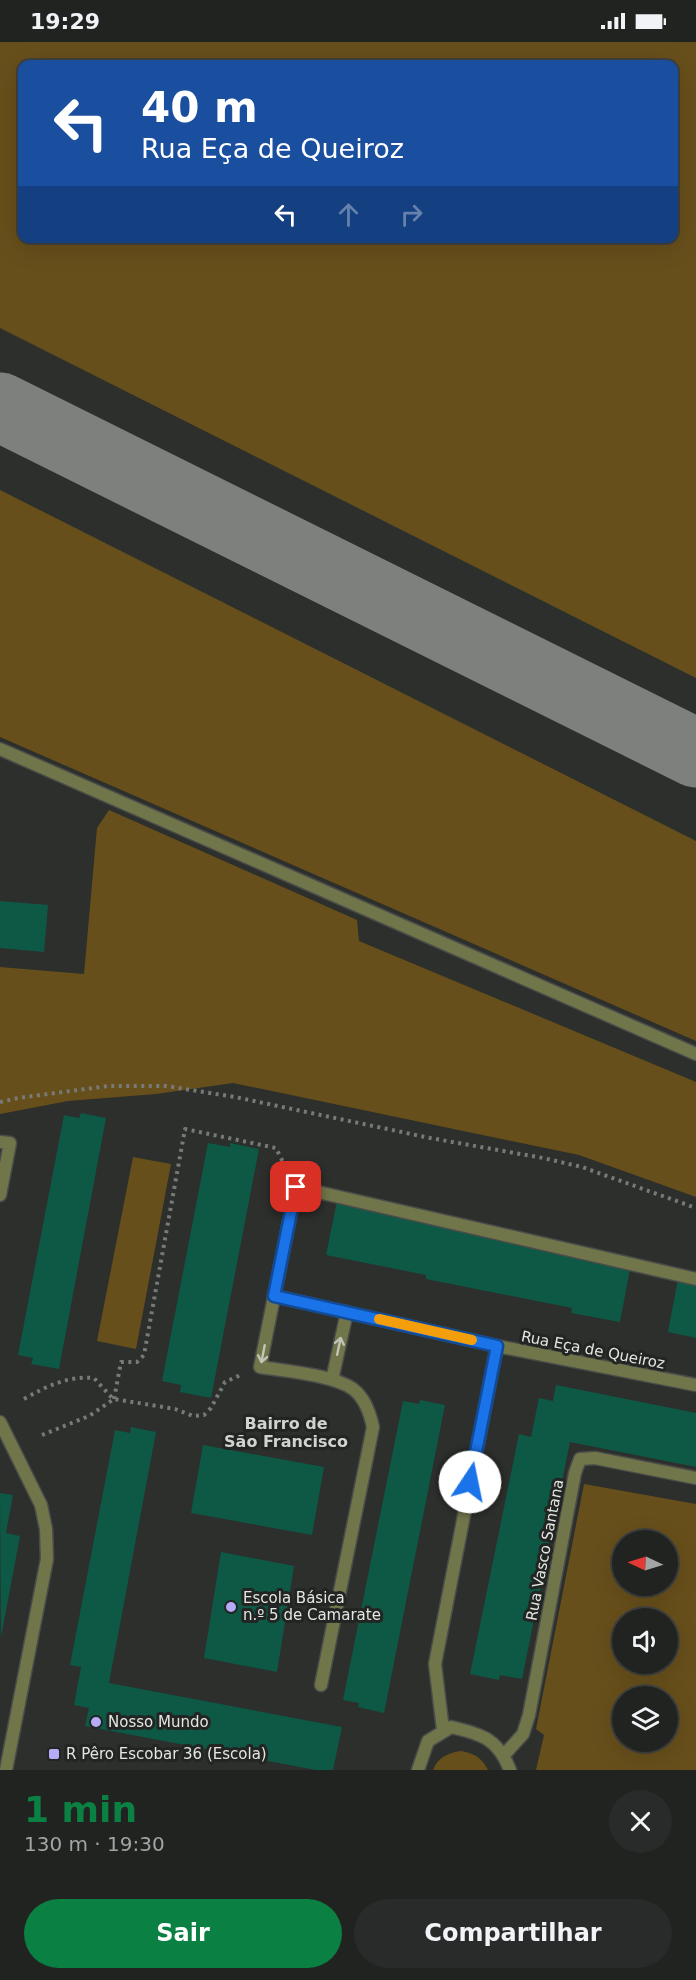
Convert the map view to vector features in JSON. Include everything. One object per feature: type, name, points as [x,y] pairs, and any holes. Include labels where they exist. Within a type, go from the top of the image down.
[{"type":"street","points":[[0,749],[696,1054]]},
{"type":"street","points":[[0,1142],[10,1143],[0,1195]]},
{"type":"street","points":[[321,1685],[373,1426],[370,1412],[354,1390],[332,1380],[261,1367],[296,1187],[696,1279]]},
{"type":"street","name":"Rua Eça de Queiroz","points":[[274,1296],[497,1346],[696,1385]]},
{"type":"street","points":[[332,1380],[347,1312]]},
{"type":"street","points":[[443,1730],[435,1664],[497,1346]]},
{"type":"street","points":[[0,1422],[41,1505],[46,1529],[46,1559],[6,1770]]},
{"type":"street","name":"Rua Vasco Santana","points":[[504,1755],[523,1734],[529,1715],[575,1473],[580,1459],[595,1458],[696,1478]]},
{"type":"street","points":[[418,1770],[428,1741],[451,1727],[474,1732],[491,1740],[504,1755],[510,1770]]},
{"type":"path","points":[[0,1102],[108,1086],[166,1086],[234,1097],[430,1138],[543,1158],[582,1167],[696,1208]]},
{"type":"path","points":[[42,1435],[89,1416],[114,1399],[121,1362],[137,1362],[144,1355],[185,1129],[276,1148],[296,1187]]},
{"type":"path","points":[[24,1399],[52,1383],[82,1377],[94,1378],[114,1399],[175,1409],[193,1416],[204,1415],[212,1408],[225,1382],[261,1367]]},
{"type":"shaded area","points":[[0,42],[696,42],[696,678],[0,328]]},
{"type":"shaded area","points":[[0,490],[696,841],[696,1041],[0,737]]},
{"type":"shaded area","points":[[109,810],[357,920],[359,941],[696,1082],[696,1197],[579,1155],[233,1083],[156,1094],[68,1101],[0,1114],[0,967],[84,974],[97,828]]},
{"type":"shaded area","points":[[133,1157],[171,1164],[136,1349],[97,1341]]},
{"type":"shaded area","points":[[584,1484],[696,1504],[696,1770],[536,1770],[544,1735],[536,1729]]},
{"type":"shaded area","points":[[461,1751],[477,1757],[488,1770],[433,1770],[444,1756]]},
{"type":"building","points":[[0,901],[48,905],[44,952],[0,948]]},
{"type":"building","points":[[81,1113],[106,1118],[59,1369],[31,1364],[33,1358],[18,1355],[64,1115],[79,1118]]},
{"type":"building","points":[[208,1143],[230,1147],[230,1143],[259,1149],[211,1398],[180,1392],[181,1385],[162,1381]]},
{"type":"building","points":[[337,1201],[437,1221],[436,1226],[583,1255],[581,1260],[630,1269],[620,1322],[571,1313],[572,1308],[426,1279],[426,1275],[326,1255]]},
{"type":"building","points":[[678,1279],[696,1283],[696,1338],[668,1332]]},
{"type":"building","points":[[556,1385],[696,1413],[696,1467],[570,1442],[522,1679],[500,1675],[499,1680],[470,1674],[519,1434],[531,1437],[539,1398],[553,1401]]},
{"type":"building","points":[[420,1400],[445,1405],[384,1713],[358,1707],[359,1703],[343,1700],[403,1401],[419,1404]]},
{"type":"building","points":[[131,1427],[156,1432],[109,1683],[342,1727],[333,1770],[316,1770],[85,1726],[89,1708],[74,1705],[81,1667],[70,1665],[115,1430],[130,1433]]},
{"type":"building","points":[[203,1445],[324,1467],[312,1535],[191,1513]]},
{"type":"building","points":[[0,1493],[13,1495],[6,1533],[20,1536],[1,1637]]},
{"type":"building","name":"Escola Básica n.º 5 de Camarate","points":[[221,1552],[294,1566],[277,1672],[204,1658]]},
{"type":"taxiway","points":[[0,407],[696,753]]},
{"type":"slow traffic","points":[[379,1319],[472,1340]]},
{"type":"place","name":"Escola Básica n.º 5 de Camarate","points":[[231,1607]]},
{"type":"place","name":"Nosso Mundo","points":[[96,1722]]},
{"type":"place","name":"R Pêro Escobar 36 (Escola)","points":[[54,1754]]},
{"type":"district","name":"Bairro de São Francisco","points":[[286,1432]]},
{"type":"route","points":[[296,1187],[274,1296],[497,1346],[470,1482]]}]
